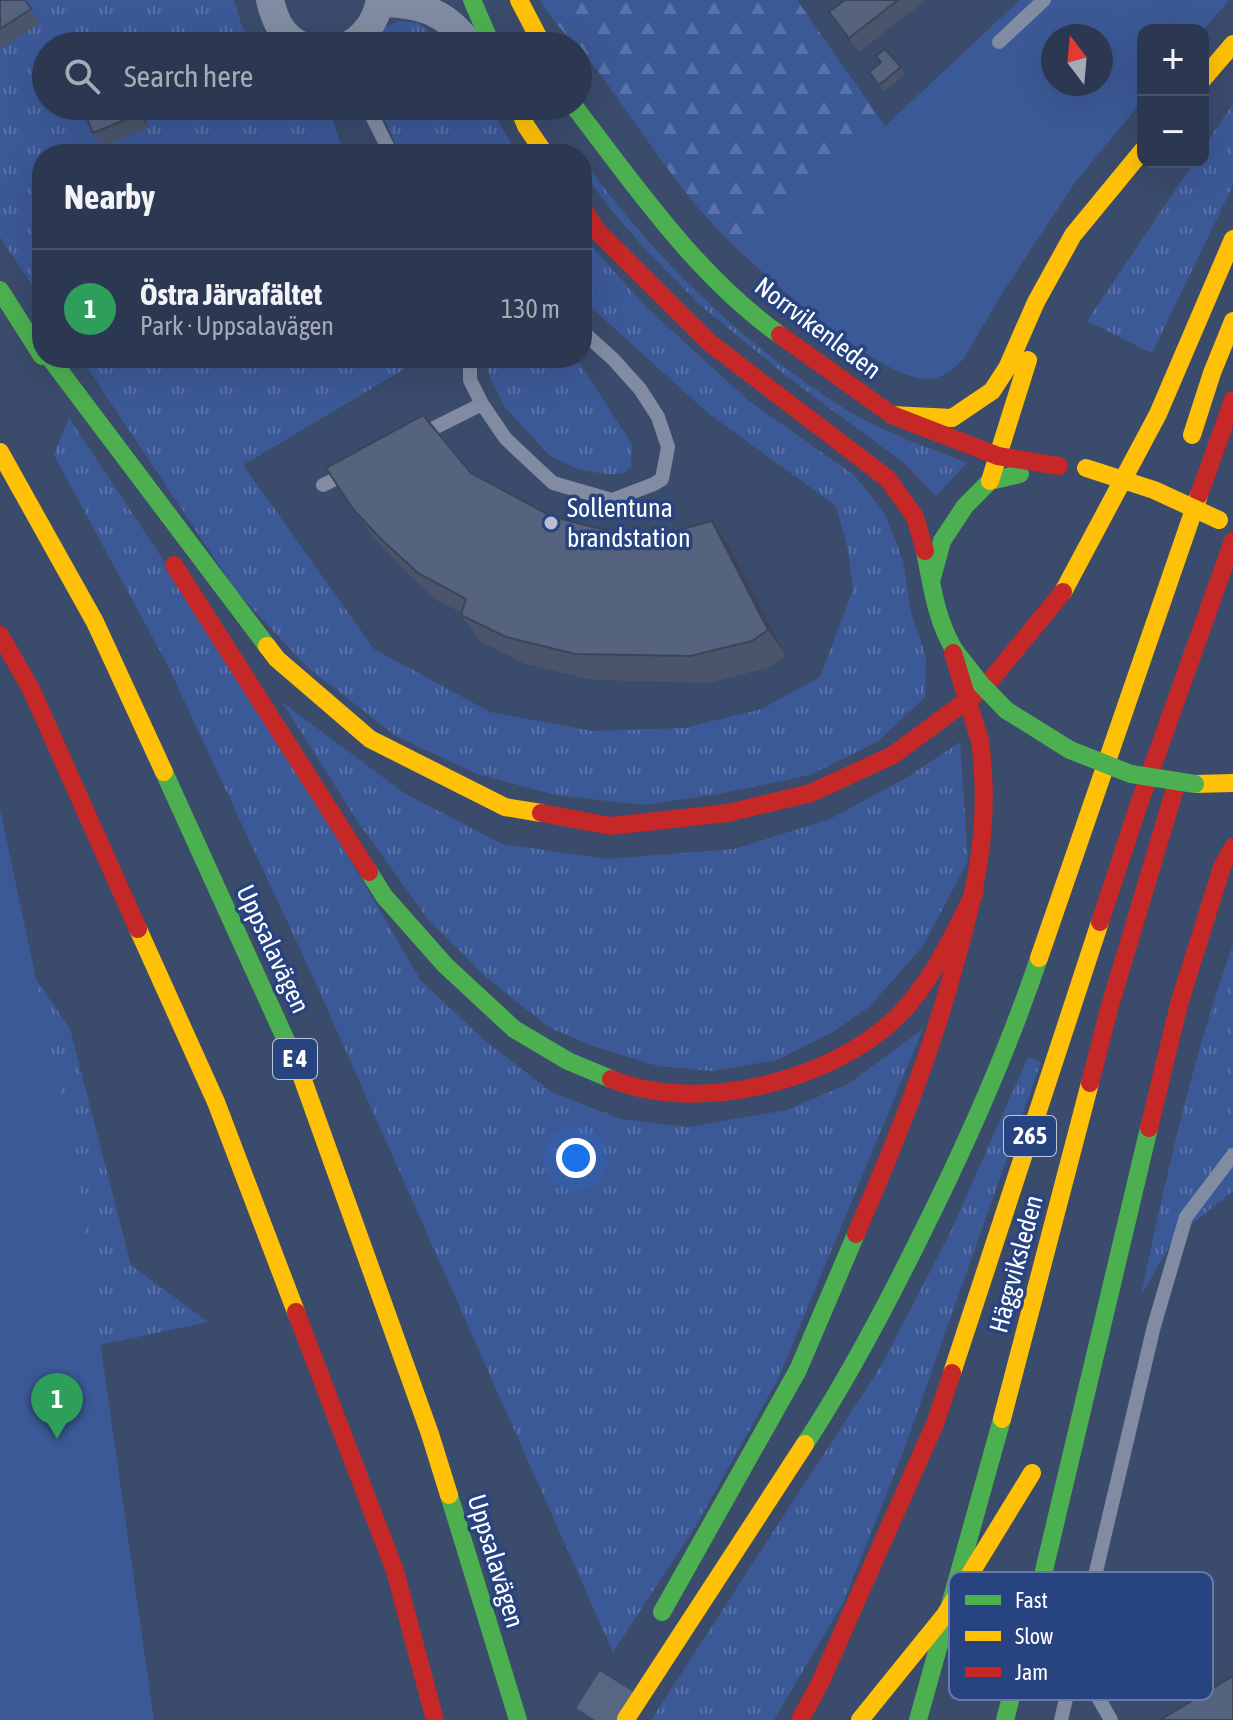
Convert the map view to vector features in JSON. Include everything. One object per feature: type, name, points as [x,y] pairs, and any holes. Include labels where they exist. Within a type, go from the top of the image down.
[{"type":"main road","points":[[472,0],[486,32]]},
{"type":"main road","points":[[519,0],[536,32]]},
{"type":"main road","points":[[1209,72],[1233,44]]},
{"type":"main road","points":[[523,120],[539,144]]},
{"type":"main road","name":"Norrvikenleden","points":[[585,120],[653,210],[746,311],[892,415],[998,456],[1059,466]]},
{"type":"main road","points":[[892,415],[952,418],[992,391],[1007,368],[1036,302],[1073,235],[1137,157]]},
{"type":"main road","points":[[931,583],[942,541],[965,506],[990,481],[1045,310],[1080,240],[1118,180]]},
{"type":"main road","points":[[592,223],[710,343],[888,479],[905,498],[920,528],[936,613],[952,649],[980,741],[985,779],[984,827],[975,892],[942,1012],[898,1136],[798,1370],[698,1552],[650,1630]]},
{"type":"main road","points":[[58,368],[277,659],[370,739],[505,807],[611,826],[728,813],[811,793],[893,755],[985,687],[1064,590],[1158,414],[1233,239]]},
{"type":"main road","points":[[2,294],[32,334]]},
{"type":"main road","points":[[2,294],[32,341]]},
{"type":"main road","points":[[1188,450],[1212,373],[1233,321]]},
{"type":"main road","points":[[49,368],[128,493]]},
{"type":"main road","name":"265","points":[[626,1719],[832,1403],[892,1294],[961,1154],[1021,1011],[1233,400]]},
{"type":"main road","name":"Uppsalavägen","points":[[0,452],[95,622],[295,1058],[430,1434],[518,1720]]},
{"type":"main road","points":[[990,481],[1059,466],[1086,468],[1130,479],[1173,495],[1229,528]]},
{"type":"main road","points":[[1162,522],[1177,478]]},
{"type":"main road","name":"265","points":[[800,1720],[820,1683],[935,1424],[1229,528]]},
{"type":"main road","points":[[162,547],[384,896],[445,965],[514,1029],[568,1061],[626,1085],[681,1093],[739,1091],[792,1078],[842,1057],[897,1017],[933,972],[975,892]]},
{"type":"main road","points":[[1224,620],[1233,591]]},
{"type":"main road","points":[[1129,693],[1145,593]]},
{"type":"main road","points":[[0,635],[31,689],[216,1102],[395,1571],[435,1720]]},
{"type":"main road","points":[[952,649],[1006,710],[1070,750],[1131,774],[1195,784],[1232,784]]},
{"type":"main road","name":"Häggviksleden","points":[[959,1572],[1009,1395],[1109,1009],[1180,770]]},
{"type":"main road","points":[[1044,1572],[1179,1004],[1222,867],[1233,847]]},
{"type":"main road","points":[[1146,1145],[1223,925]]},
{"type":"main road","points":[[1069,1389],[1112,1290]]},
{"type":"main road","points":[[971,1572],[1036,1466]]},
{"type":"main road","points":[[395,1571],[425,1720]]},
{"type":"main road","points":[[860,1720],[949,1608]]},
{"type":"main road","name":"Häggviksleden","points":[[918,1720],[949,1609]]},
{"type":"main road","points":[[1005,1720],[1010,1700]]},
{"type":"street","points":[[270,0],[275,21],[283,32]]},
{"type":"street","points":[[365,32],[374,21],[380,1],[436,12],[460,32]]},
{"type":"lane","points":[[999,42],[1044,0]]},
{"type":"lane","points":[[374,120],[386,144]]},
{"type":"lane","points":[[470,368],[470,380],[482,404],[506,439],[553,483],[612,500],[662,479],[668,447],[658,417],[640,389],[592,340]]},
{"type":"lane","points":[[402,445],[482,404]]},
{"type":"lane","points":[[323,485],[362,465]]},
{"type":"lane","points":[[1095,1572],[1154,1326],[1186,1217],[1233,1155]]},
{"type":"lane","points":[[1061,1720],[1065,1700]]},
{"type":"lane","points":[[1100,1700],[1111,1720]]},
{"type":"green space","points":[[0,0],[234,0],[246,32],[32,32],[32,120],[333,120],[341,144],[32,144],[32,285],[0,237]]},
{"type":"green space","points":[[540,0],[797,0],[885,126],[734,246],[675,179],[592,64],[592,32],[564,32]]},
{"type":"green space","points":[[1020,0],[1229,0],[1208,24],[1137,24],[1137,107],[1076,181],[964,358],[948,373],[927,379],[882,363],[798,303],[734,246],[885,126]]},
{"type":"green space","points":[[400,21],[418,23],[430,32],[378,32]]},
{"type":"green space","points":[[1233,104],[1233,185],[1152,353],[1087,321],[1190,168],[1209,168],[1209,139]]},
{"type":"green space","points":[[385,120],[497,120],[512,144],[396,144]]},
{"type":"green space","points":[[592,172],[669,264],[770,356],[859,417],[967,463],[936,496],[904,463],[785,375],[699,304],[609,207],[592,184]]},
{"type":"green space","points":[[592,247],[647,308],[749,401],[855,476],[885,514],[903,561],[911,612],[926,657],[925,697],[877,742],[810,775],[719,794],[643,805],[556,795],[477,774],[396,736],[307,667],[237,592],[88,368],[406,368],[243,465],[374,649],[490,712],[592,731],[684,728],[762,709],[820,677],[853,590],[848,549],[836,506],[708,413],[592,308]]},
{"type":"green space","points":[[487,368],[583,368],[632,444],[631,467],[622,474],[605,474],[578,469],[550,456],[505,407]]},
{"type":"green space","points":[[69,418],[261,707],[421,981],[489,1044],[553,1093],[621,1119],[687,1127],[787,1110],[848,1084],[923,1029],[778,1379],[694,1529],[613,1652],[314,979],[168,666],[54,455]]},
{"type":"green space","points":[[282,702],[404,793],[502,844],[607,859],[734,849],[830,819],[906,778],[960,742],[968,861],[923,946],[870,1006],[833,1032],[777,1060],[711,1071],[658,1066],[596,1047],[548,1027],[487,978],[427,918],[356,819]]},
{"type":"green space","points":[[0,809],[74,1159],[154,1720],[0,1720]]},
{"type":"green space","points":[[0,927],[70,1029],[131,1265],[208,1322],[24,1361],[0,1720]]},
{"type":"green space","points":[[1233,945],[1233,1191],[1174,1238],[1141,1295],[1192,1075]]},
{"type":"green space","points":[[1028,1057],[1041,1062],[902,1455],[843,1603],[774,1720],[651,1720],[881,1366],[951,1231]]},
{"type":"building","points":[[0,0],[25,0],[31,9],[0,29]]},
{"type":"building","points":[[845,0],[898,0],[849,38],[829,12]]},
{"type":"building","points":[[885,49],[901,67],[879,85],[869,72],[881,62],[876,56]]},
{"type":"building","points":[[88,120],[124,120],[93,133]]},
{"type":"building","points":[[423,415],[471,473],[551,516],[596,528],[661,535],[712,521],[768,630],[752,641],[690,656],[575,654],[506,637],[461,615],[466,599],[418,573],[382,540],[353,509],[326,468]]},
{"type":"building","points":[[1233,1676],[1233,1720],[1160,1720],[1193,1700],[1213,1700],[1213,1688]]},
{"type":"tunnel","points":[[595,1720],[619,1682]]},
{"type":"traffic: fast","points":[[472,0],[486,32]]},
{"type":"traffic: fast","points":[[585,120],[695,258],[750,312],[780,335]]},
{"type":"traffic: fast","points":[[0,290],[32,340]]},
{"type":"traffic: fast","points":[[58,368],[267,646]]},
{"type":"traffic: fast","points":[[932,578],[942,541],[965,506],[990,481],[1020,474]]},
{"type":"traffic: fast","points":[[925,551],[939,615],[955,651]]},
{"type":"traffic: fast","points":[[955,651],[1006,710]]},
{"type":"traffic: fast","points":[[1006,710],[1070,750]]},
{"type":"traffic: fast","points":[[1070,750],[1131,774],[1195,784]]},
{"type":"traffic: fast","points":[[164,772],[299,1069]]},
{"type":"traffic: fast","points":[[369,872],[384,896],[445,965],[514,1029],[568,1061],[611,1079]]},
{"type":"traffic: fast","points":[[805,1444],[866,1341],[938,1201],[999,1064],[1039,958]]},
{"type":"traffic: fast","points":[[1044,1572],[1149,1128]]},
{"type":"traffic: fast","points":[[662,1612],[798,1370],[856,1234]]},
{"type":"traffic: fast","points":[[959,1572],[1002,1419]]},
{"type":"traffic: fast","points":[[449,1495],[518,1720]]},
{"type":"traffic: fast","points":[[918,1720],[949,1609]]},
{"type":"traffic: fast","points":[[1005,1720],[1010,1700]]},
{"type":"traffic: slow","points":[[519,0],[536,32]]},
{"type":"traffic: slow","points":[[1209,72],[1233,44]]},
{"type":"traffic: slow","points":[[524,120],[538,144]]},
{"type":"traffic: slow","points":[[892,415],[952,418],[992,391],[1007,368],[1036,302],[1073,235],[1137,157]]},
{"type":"traffic: slow","points":[[1063,592],[1158,414],[1233,239]]},
{"type":"traffic: slow","points":[[1192,435],[1233,321]]},
{"type":"traffic: slow","points":[[990,481],[1028,360]]},
{"type":"traffic: slow","points":[[0,452],[95,622],[164,772]]},
{"type":"traffic: slow","points":[[1086,468],[1154,490],[1219,520]]},
{"type":"traffic: slow","points":[[1039,958],[1199,495]]},
{"type":"traffic: slow","points":[[267,646],[277,659],[370,739],[505,807],[541,813]]},
{"type":"traffic: slow","points":[[1195,784],[1233,783]]},
{"type":"traffic: slow","points":[[952,1373],[1100,922]]},
{"type":"traffic: slow","points":[[138,929],[216,1102],[296,1312]]},
{"type":"traffic: slow","points":[[299,1069],[449,1495]]},
{"type":"traffic: slow","points":[[1002,1419],[1090,1083]]},
{"type":"traffic: slow","points":[[626,1719],[805,1444]]},
{"type":"traffic: slow","points":[[971,1572],[1032,1473]]},
{"type":"traffic: slow","points":[[860,1720],[949,1608]]},
{"type":"traffic: jam","points":[[592,223],[710,343],[888,479],[915,517],[925,551]]},
{"type":"traffic: jam","points":[[780,335],[892,415],[998,456],[1059,466]]},
{"type":"traffic: jam","points":[[1199,495],[1233,400]]},
{"type":"traffic: jam","points":[[1100,922],[1233,541]]},
{"type":"traffic: jam","points":[[174,565],[369,872]]},
{"type":"traffic: jam","points":[[541,813],[611,826],[728,813],[811,793],[893,755],[985,687],[1063,592]]},
{"type":"traffic: jam","points":[[0,635],[31,689],[138,929]]},
{"type":"traffic: jam","points":[[953,653],[980,741]]},
{"type":"traffic: jam","points":[[856,1234],[923,1067],[963,935],[983,827],[980,741]]},
{"type":"traffic: jam","points":[[1090,1083],[1177,782]]},
{"type":"traffic: jam","points":[[1149,1128],[1179,1004],[1222,867],[1233,847]]},
{"type":"traffic: jam","points":[[611,1079],[646,1089],[683,1094],[722,1092],[762,1086],[837,1059],[869,1040],[897,1017],[921,989],[975,892]]},
{"type":"traffic: jam","points":[[296,1312],[395,1571],[435,1720]]},
{"type":"traffic: jam","points":[[800,1720],[820,1683],[935,1424],[952,1373]]},
{"type":"place","name":"Sollentuna brandstation","points":[[551,523]]},
{"type":"place","name":"Östra Järvafältet","points":[[57,1439]]}]
